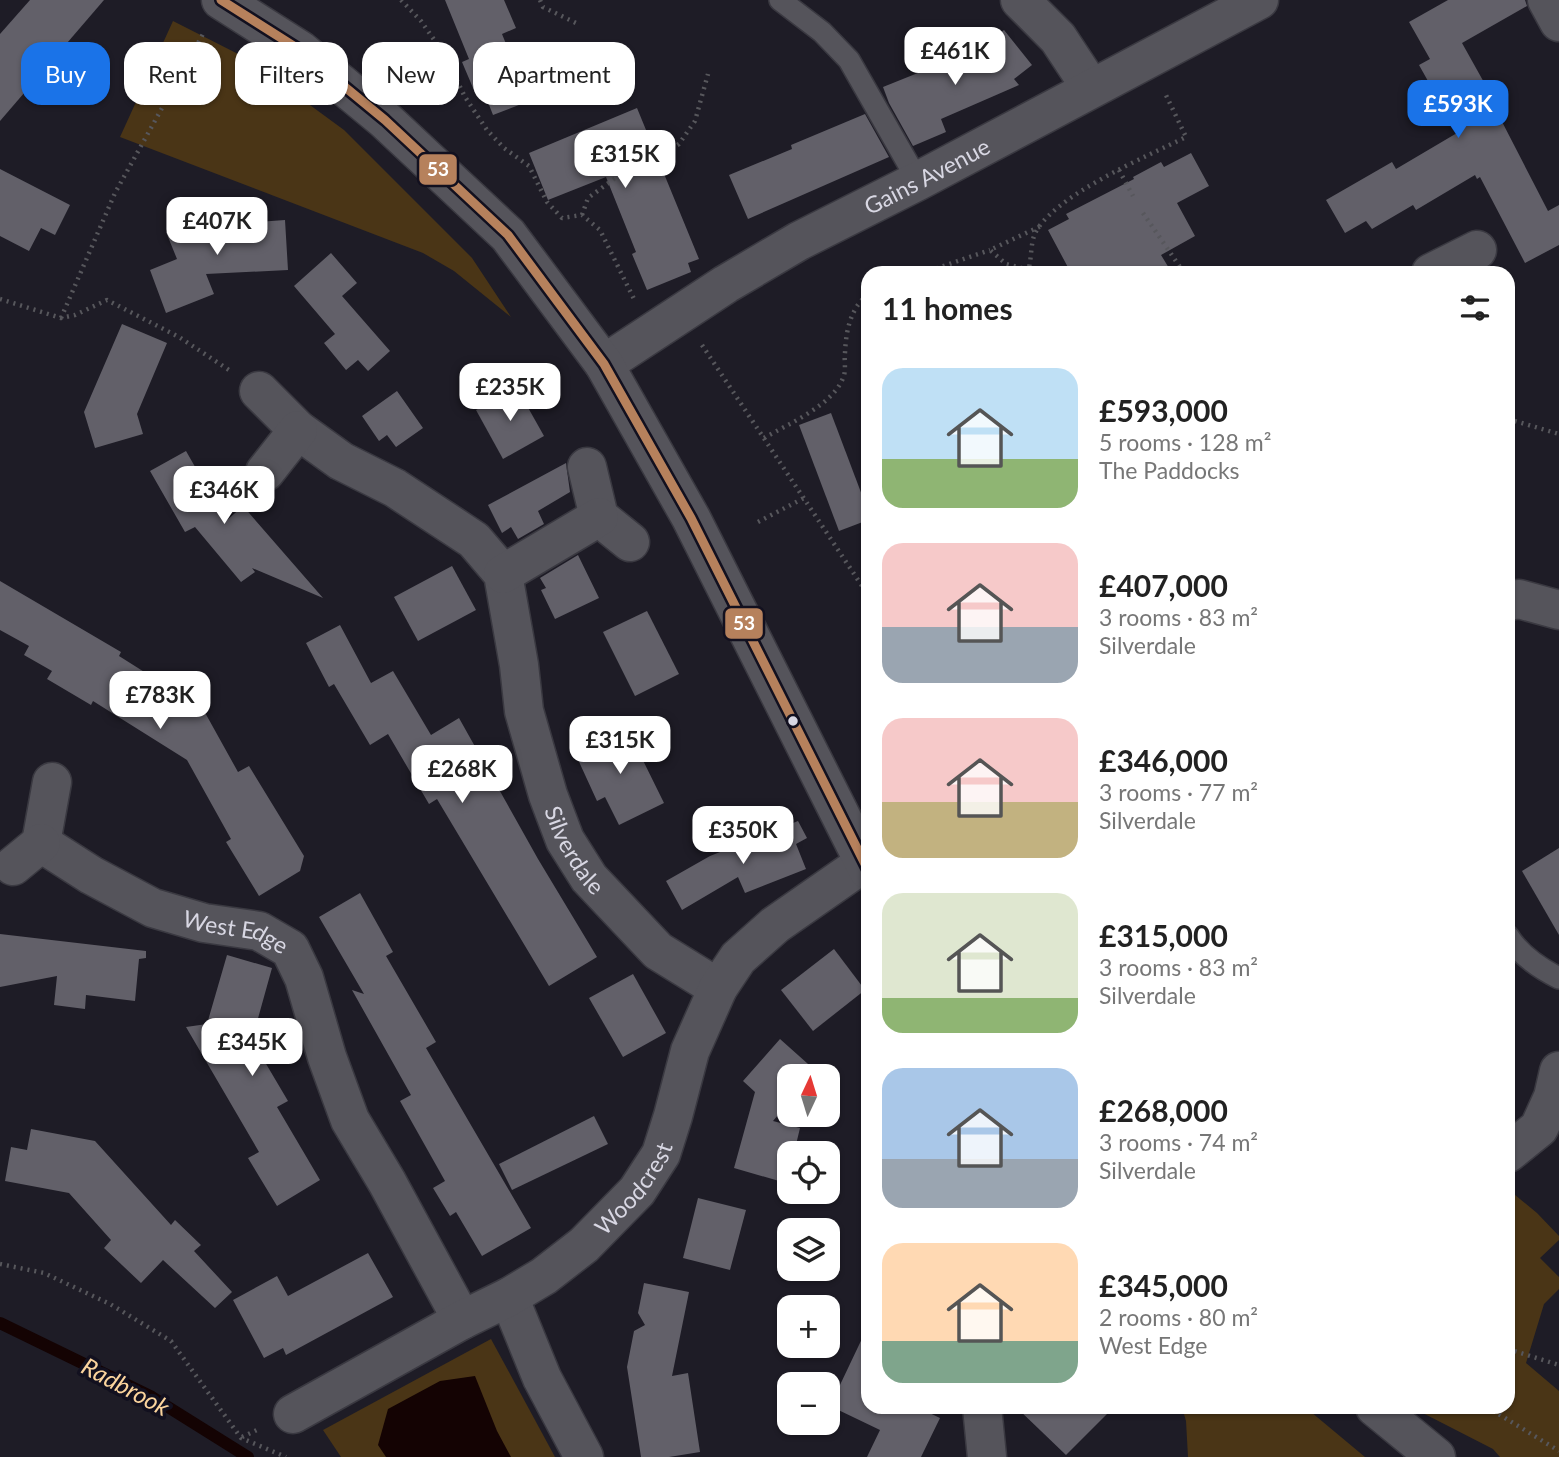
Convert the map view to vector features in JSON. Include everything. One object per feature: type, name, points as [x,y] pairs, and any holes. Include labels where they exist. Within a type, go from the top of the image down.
[{"type":"street","points":[[222,0],[300,50],[385,120],[508,235],[604,364],[691,518],[861,856]]},
{"type":"street","points":[[1020,0],[1058,38],[1091,88]]},
{"type":"street","name":"Gains Avenue","points":[[604,364],[726,284],[799,241],[1259,0]]},
{"type":"street","points":[[1546,0],[1559,22]]},
{"type":"street","points":[[1446,266],[1477,250]]},
{"type":"street","points":[[259,391],[298,430],[341,461],[395,488],[474,540],[503,574],[599,517]]},
{"type":"street","points":[[265,472],[298,430]]},
{"type":"street","points":[[587,467],[599,517],[630,542]]},
{"type":"street","name":"Silverdale","points":[[503,574],[524,711],[548,795],[565,840],[589,878],[658,951],[718,988]]},
{"type":"street","points":[[1515,600],[1559,610]]},
{"type":"street","name":"West Edge","points":[[52,782],[27,855],[91,875],[153,908],[204,923],[258,932],[290,949],[304,978],[327,1057],[350,1120],[462,1320]]},
{"type":"street","name":"Woodcrest","points":[[293,1414],[462,1320],[509,1297],[544,1276],[584,1245],[637,1191],[661,1154],[690,1051],[718,988],[738,958],[775,925],[861,869]]},
{"type":"street","points":[[1515,1147],[1539,1128],[1553,1097],[1559,1071]]},
{"type":"street","points":[[509,1297],[542,1378],[584,1457]]},
{"type":"street","points":[[983,1414],[986,1457]]},
{"type":"street","points":[[1383,1414],[1436,1457]]},
{"type":"lane","points":[[780,0],[822,32],[849,60],[918,181]]},
{"type":"lane","points":[[1515,947],[1541,969],[1559,978]]},
{"type":"path","points":[[61,318],[115,193],[222,0]]},
{"type":"path","points":[[401,0],[421,21],[444,54],[487,130],[504,148],[528,166],[547,202],[562,218],[582,215],[600,230],[639,309],[659,328],[693,331],[861,584]]},
{"type":"path","points":[[540,0],[543,7],[576,23]]},
{"type":"path","points":[[1029,266],[1034,235],[1053,212],[1082,191],[1186,136],[1149,58]]},
{"type":"path","points":[[641,166],[680,144],[695,121],[708,74]]},
{"type":"path","points":[[1119,170],[1133,196]]},
{"type":"path","points":[[582,215],[589,198],[618,176]]},
{"type":"path","points":[[1143,213],[1179,266]]},
{"type":"path","points":[[943,266],[990,250],[1042,226]]},
{"type":"path","points":[[990,250],[1012,266]]},
{"type":"path","points":[[0,299],[61,318],[75,315],[107,300],[179,337],[259,391]]},
{"type":"path","points":[[764,438],[819,406],[834,391],[844,375],[847,330],[855,307],[861,301]]},
{"type":"path","points":[[1515,421],[1559,434]]},
{"type":"path","points":[[758,522],[804,498]]},
{"type":"path","points":[[0,1264],[44,1273],[110,1304],[171,1341],[241,1438],[286,1457]]},
{"type":"path","points":[[1515,1351],[1559,1365]]},
{"type":"path","points":[[1498,1414],[1559,1451]]},
{"type":"shaded area","points":[[173,21],[214,42],[163,42]]},
{"type":"shaded area","points":[[221,45],[235,52],[235,105],[310,105],[344,130],[472,258],[511,317],[454,271],[423,253],[120,137],[135,105],[221,105]]},
{"type":"shaded area","points":[[1515,1195],[1559,1236],[1559,1240],[1540,1258],[1559,1277],[1559,1289],[1544,1304],[1526,1363],[1559,1391],[1559,1457],[1500,1457],[1493,1449],[1425,1414],[1515,1414]]},
{"type":"shaded area","points":[[491,1339],[555,1457],[341,1457],[323,1430]]},
{"type":"shaded area","points":[[475,1376],[497,1431],[511,1457],[386,1457],[378,1445],[388,1409],[440,1381]]},
{"type":"shaded area","points":[[1184,1414],[1313,1414],[1365,1457],[1188,1457]]},
{"type":"building","points":[[30,0],[104,0],[68,42],[21,42],[21,97],[0,121],[0,34]]},
{"type":"building","points":[[445,0],[504,0],[516,28],[502,34],[505,42],[473,42],[473,88],[462,62],[469,59]]},
{"type":"building","points":[[1448,0],[1525,0],[1527,6],[1462,43],[1500,111],[1497,112],[1548,211],[1559,205],[1559,245],[1525,263],[1480,177],[1477,179],[1475,175],[1416,210],[1413,205],[1372,229],[1366,221],[1345,233],[1326,200],[1392,162],[1396,169],[1457,133],[1419,65],[1430,59],[1409,22]]},
{"type":"building","points":[[1004,30],[1032,65],[1014,79],[1019,85],[941,119],[946,132],[913,146],[883,87],[980,48]]},
{"type":"building","points":[[489,105],[519,105],[493,115]]},
{"type":"building","points":[[637,108],[699,259],[688,263],[691,272],[647,290],[632,254],[636,252],[606,177],[548,200],[529,153]]},
{"type":"building","points":[[865,114],[889,157],[748,219],[729,175]]},
{"type":"building","points":[[1191,153],[1209,186],[1177,203],[1195,236],[1161,255],[1168,266],[1067,266],[1048,230],[1069,219],[1066,214],[1134,179],[1133,177],[1161,162],[1164,167]]},
{"type":"building","points":[[0,169],[70,205],[55,235],[41,228],[29,251],[0,236]]},
{"type":"building","points":[[201,219],[204,226],[285,220],[288,270],[206,274],[214,294],[166,313],[150,270],[177,259],[166,232]]},
{"type":"building","points":[[331,253],[357,283],[342,296],[390,351],[368,371],[358,360],[346,370],[324,343],[335,334],[294,286]]},
{"type":"building","points":[[122,324],[167,343],[137,414],[143,434],[95,448],[84,412]]},
{"type":"building","points":[[517,388],[544,436],[503,459],[476,410]]},
{"type":"building","points":[[397,391],[423,428],[396,447],[387,435],[379,441],[362,416]]},
{"type":"building","points":[[831,413],[861,492],[861,523],[839,531],[799,425]]},
{"type":"building","points":[[186,451],[226,521],[243,506],[323,598],[252,568],[255,572],[241,582],[195,527],[185,532],[150,471]]},
{"type":"building","points":[[566,463],[570,492],[538,511],[544,524],[518,539],[511,527],[502,533],[488,505]]},
{"type":"building","points":[[578,555],[599,598],[555,619],[541,590],[546,588],[540,578]]},
{"type":"building","points":[[452,566],[476,610],[418,641],[394,597]]},
{"type":"building","points":[[0,581],[121,652],[119,656],[203,709],[238,772],[249,766],[304,856],[300,871],[259,896],[226,842],[231,839],[187,760],[93,701],[91,705],[47,679],[52,671],[24,655],[29,646],[0,630]]},
{"type":"building","points":[[647,611],[679,674],[635,696],[603,632]]},
{"type":"building","points":[[340,625],[371,683],[393,671],[431,735],[459,718],[597,957],[549,986],[437,799],[429,804],[388,734],[370,745],[334,684],[329,687],[306,643]]},
{"type":"building","points":[[627,728],[664,803],[619,825],[605,797],[597,801],[575,753]]},
{"type":"building","points":[[798,821],[807,838],[796,844],[806,869],[745,893],[738,877],[682,910],[666,881],[710,856]]},
{"type":"building","points":[[1559,848],[1559,935],[1522,871]]},
{"type":"building","points":[[360,893],[393,952],[386,956],[436,1042],[426,1048],[531,1228],[482,1256],[456,1212],[450,1216],[433,1188],[445,1181],[400,1101],[411,1095],[352,990],[364,994],[319,917]]},
{"type":"building","points":[[0,934],[146,951],[146,958],[139,959],[135,1001],[86,995],[85,1009],[54,1005],[57,976],[0,987]]},
{"type":"building","points":[[834,949],[861,985],[861,993],[813,1031],[781,990]]},
{"type":"building","points":[[227,955],[272,968],[252,1040],[288,1101],[277,1107],[320,1180],[277,1206],[248,1158],[259,1152],[186,1027],[207,1024]]},
{"type":"building","points":[[633,974],[666,1033],[623,1057],[589,998]]},
{"type":"building","points":[[780,1039],[808,1064],[777,1064],[777,1116],[773,1121],[777,1122],[777,1127],[800,1128],[797,1141],[777,1141],[777,1180],[734,1168],[755,1092],[743,1081]]},
{"type":"building","points":[[594,1116],[608,1144],[512,1190],[499,1164]]},
{"type":"building","points":[[31,1129],[95,1141],[171,1225],[175,1220],[201,1245],[194,1251],[232,1292],[215,1308],[163,1260],[141,1283],[104,1248],[111,1240],[69,1193],[5,1181],[11,1147],[27,1150]]},
{"type":"building","points":[[698,1198],[746,1210],[730,1270],[683,1258]]},
{"type":"building","points":[[368,1253],[393,1297],[286,1355],[283,1348],[264,1358],[233,1300],[277,1276],[288,1296]]},
{"type":"building","points":[[644,1283],[689,1292],[672,1376],[688,1373],[700,1452],[669,1457],[641,1457],[627,1367],[634,1331],[645,1325],[638,1313]]},
{"type":"building","points":[[861,1341],[861,1414],[932,1414],[940,1418],[921,1457],[867,1457],[880,1430],[840,1411],[840,1385]]},
{"type":"building","points":[[1023,1414],[1107,1414],[1066,1455]]},
{"type":"waterway","name":"Radbrook","points":[[0,1323],[152,1397],[248,1457]]},
{"type":"transit line","name":"53","points":[[221,0],[300,50],[385,120],[508,235],[604,364],[691,518],[861,856]]}]
